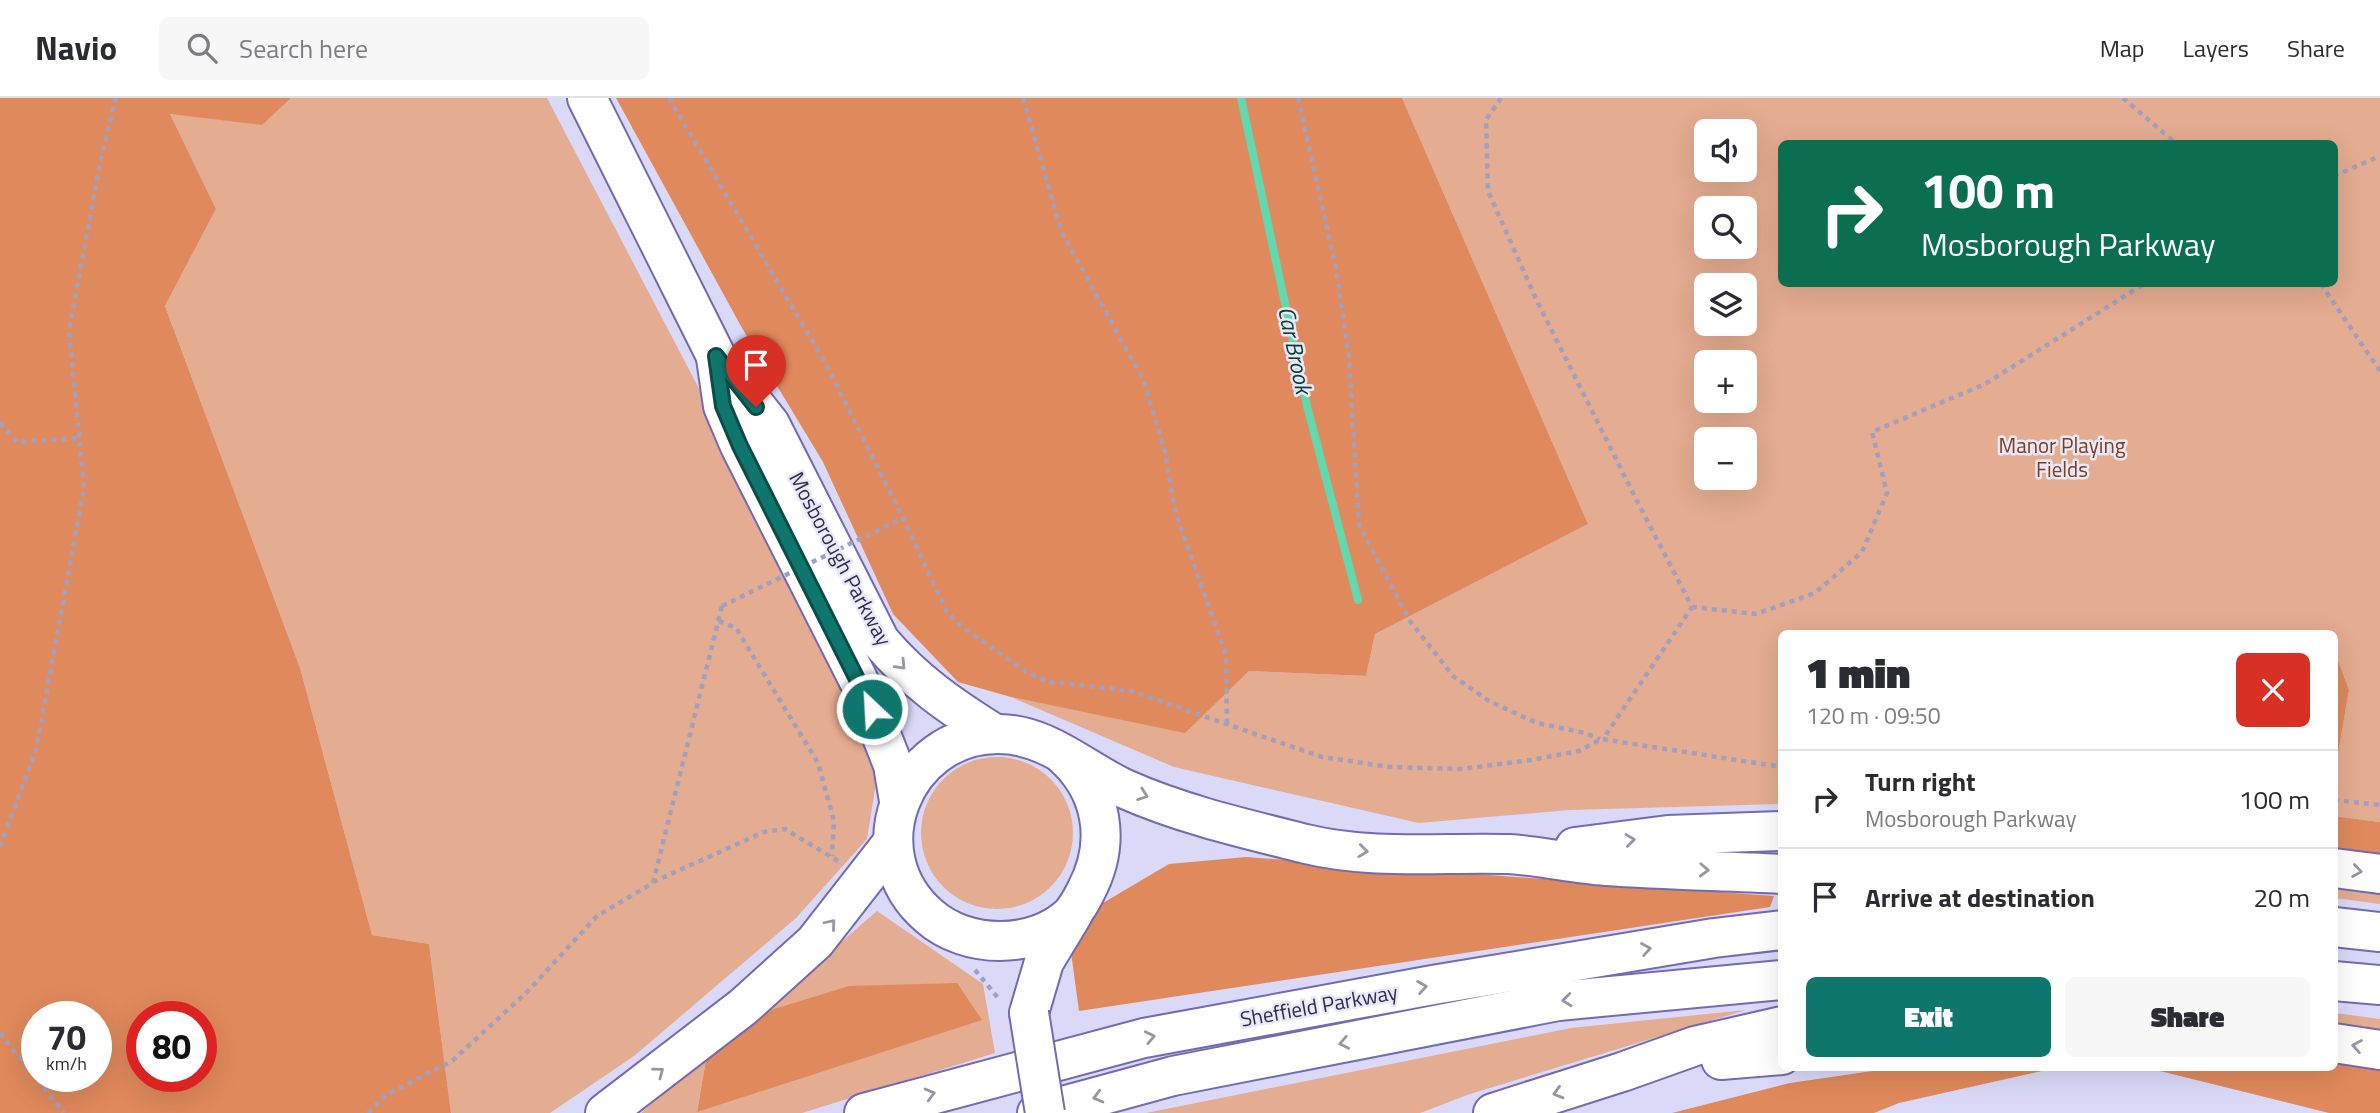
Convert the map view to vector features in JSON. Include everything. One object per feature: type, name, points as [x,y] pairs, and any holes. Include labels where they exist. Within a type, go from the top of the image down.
[{"type":"highway","name":"Mosborough Parkway","points":[[587,98],[716,356],[770,424],[880,641],[901,667],[927,689],[995,733]]},
{"type":"highway","name":"Mosborough Parkway","points":[[716,356],[723,406],[740,446],[864,691],[893,765],[900,801]]},
{"type":"highway","points":[[1073,912],[1060,924],[1025,938],[1006,941],[966,937],[929,917],[903,883],[893,842],[894,821],[900,801],[908,782],[921,766],[955,742],[995,733],[1024,737],[1061,752],[1135,792],[1192,813],[1310,845],[1391,855],[1514,855],[1602,866],[1778,874]]},
{"type":"highway","points":[[1029,1013],[1044,962],[1096,872],[1102,842],[1098,812],[1086,783],[1077,767],[1061,752]]},
{"type":"highway","points":[[1514,855],[1668,835],[1778,831]]},
{"type":"highway","points":[[605,1113],[743,1007],[815,942],[893,842]]},
{"type":"highway","points":[[2338,869],[2380,874]]},
{"type":"highway","points":[[2338,927],[2380,932]]},
{"type":"highway","name":"Sheffield Parkway","points":[[864,1113],[1144,1038],[1513,971],[1714,938],[1778,930]]},
{"type":"highway","points":[[991,941],[1002,948],[1012,960],[1021,981],[1029,1013],[1045,1113]]},
{"type":"highway","name":"Sheffield Parkway","points":[[1037,1113],[1173,1076],[1558,1001],[1778,980]]},
{"type":"highway","points":[[2338,981],[2380,985]]},
{"type":"highway","points":[[1493,1113],[1622,1073],[1695,1046],[1778,1027]]},
{"type":"highway","points":[[2338,1044],[2380,1050]]},
{"type":"highway","points":[[1622,1073],[1704,1061],[1778,1055]]},
{"type":"path","points":[[0,846],[36,750],[84,488],[69,330],[101,158],[116,98]]},
{"type":"path","points":[[670,98],[827,366],[947,612],[961,626],[1029,674],[1051,682],[1131,691],[1322,758],[1390,767],[1461,769],[1579,751],[1602,739],[1692,607]]},
{"type":"path","points":[[1023,98],[1062,233],[1144,381],[1165,452],[1175,511],[1226,655],[1227,725]]},
{"type":"path","points":[[1298,98],[1336,268],[1347,345],[1359,525],[1410,621],[1453,676],[1489,701],[1537,723],[1602,739],[1778,766]]},
{"type":"path","points":[[1501,98],[1486,120],[1488,191],[1542,311],[1692,607]]},
{"type":"path","points":[[2123,98],[2172,140]]},
{"type":"path","points":[[2338,174],[2380,156]]},
{"type":"path","points":[[1692,607],[1756,614],[1815,593],[1862,552],[1886,493],[1872,432],[1985,384],[2139,287]]},
{"type":"path","points":[[2323,287],[2380,371]]},
{"type":"path","points":[[0,423],[17,442],[79,438]]},
{"type":"path","points":[[368,1113],[386,1095],[452,1061],[527,992],[597,916],[653,883],[722,606],[903,518]]},
{"type":"path","points":[[719,621],[736,628],[818,764],[834,821],[832,857]]},
{"type":"path","points":[[2338,800],[2380,804]]},
{"type":"path","points":[[0,1033],[64,1113]]},
{"type":"green space","points":[[291,98],[547,98],[774,532],[849,687],[876,783],[867,839],[796,918],[634,1056],[550,1113],[451,1113],[429,944],[372,935],[300,668],[165,306],[216,209],[170,114],[262,124]]},
{"type":"green space","name":"Manor Playing Fields","points":[[1402,98],[2380,98],[2380,822],[2338,816],[2338,754],[2349,690],[2338,660],[2338,630],[1778,630],[1778,804],[1569,810],[1419,823],[1174,767],[1011,697],[1185,732],[1249,671],[1366,676],[1375,634],[1588,524]]},
{"type":"green space","points":[[997,757],[1026,763],[1051,779],[1067,804],[1073,833],[1067,862],[1051,887],[1026,903],[997,909],[968,903],[943,887],[927,862],[921,833],[927,804],[943,779],[968,763]]},
{"type":"green space","points":[[2338,885],[2380,891],[2380,904],[2338,898]]},
{"type":"green space","points":[[877,911],[983,984],[995,1053],[802,1113],[641,1113],[707,1054],[697,1111],[758,1014]]},
{"type":"green space","points":[[1746,1010],[1470,1094],[1420,1113],[1146,1113],[1571,1028]]},
{"type":"green space","points":[[2338,1013],[2380,1019],[2380,1034],[2338,1029]]},
{"type":"shaded area","points":[[0,98],[291,98],[262,125],[170,114],[216,209],[165,306],[300,668],[372,935],[429,944],[451,1113],[0,1113]]},
{"type":"shaded area","points":[[616,98],[1402,98],[1588,524],[1375,634],[1366,676],[1249,671],[1185,733],[1011,697],[958,682],[893,614],[823,462],[742,328]]},
{"type":"shaded area","points":[[2338,660],[2349,690],[2338,754]]},
{"type":"shaded area","points":[[2338,817],[2380,822],[2380,856],[2338,849]]},
{"type":"shaded area","points":[[1246,857],[1774,896],[1770,907],[1079,1011],[1071,952],[1103,903],[1169,864]]},
{"type":"shaded area","points":[[957,983],[982,1020],[697,1112],[707,1054],[758,1014],[849,986]]},
{"type":"shaded area","points":[[2338,1060],[2380,1067],[2380,1113],[2329,1113],[2160,1071],[2338,1071]]},
{"type":"shaded area","points":[[1872,1071],[2042,1071],[1899,1103],[1874,1113],[1672,1113],[1790,1083]]},
{"type":"waterway","name":"Car Brook","points":[[1241,98],[1307,406],[1358,600]]},
{"type":"route","points":[[756,407],[716,356],[723,406],[740,446],[872,709]]}]
